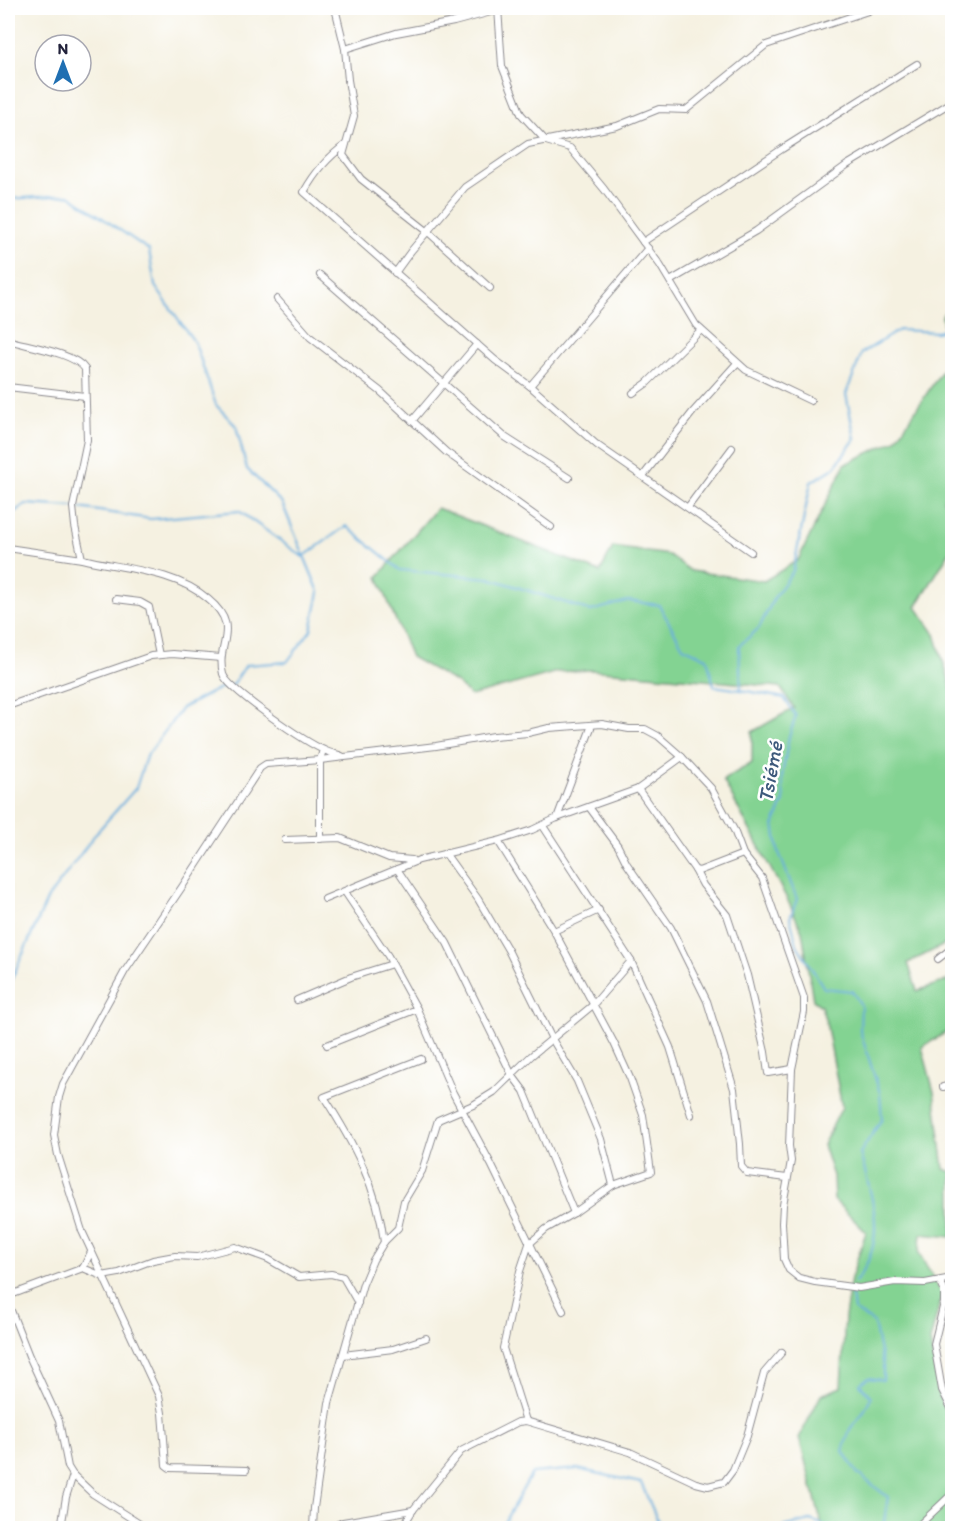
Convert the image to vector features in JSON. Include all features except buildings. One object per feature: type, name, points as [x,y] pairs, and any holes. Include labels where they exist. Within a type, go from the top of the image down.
[{"type":"street","points":[[336,8],[345,49],[354,116],[343,155],[361,179],[427,231],[490,288]]},
{"type":"street","points":[[345,49],[396,33],[454,22],[498,8],[506,8]]},
{"type":"street","points":[[498,8],[502,66],[521,114],[546,141],[570,148],[604,189],[645,245],[701,330],[746,370],[811,401]]},
{"type":"street","points":[[395,273],[465,187],[528,144],[617,126],[659,109],[686,110],[766,45],[868,11]]},
{"type":"street","points":[[530,386],[645,245],[782,149],[917,63]]},
{"type":"street","points":[[670,281],[756,231],[847,165],[952,102]]},
{"type":"street","points":[[345,145],[312,177],[304,192],[477,344],[530,386],[597,445],[752,552]]},
{"type":"street","points":[[320,275],[505,437],[569,478]]},
{"type":"street","points":[[277,299],[310,337],[380,391],[446,452],[551,527]]},
{"type":"street","points":[[633,393],[647,383],[701,330]]},
{"type":"street","points":[[8,340],[76,360],[85,369],[87,440],[73,507],[82,559]]},
{"type":"street","points":[[412,421],[477,344]]},
{"type":"street","points":[[643,476],[692,413],[737,363]]},
{"type":"street","points":[[8,387],[85,396]]},
{"type":"street","points":[[688,507],[732,448]]},
{"type":"street","points":[[8,548],[82,559],[169,577],[209,599],[226,625],[226,642],[221,658],[223,676],[232,686],[277,720],[323,750],[342,756]]},
{"type":"street","points":[[116,599],[140,602],[149,607],[159,655]]},
{"type":"street","points":[[8,706],[142,658],[172,654],[221,658]]},
{"type":"street","points":[[246,1470],[170,1468],[166,1465],[159,1396],[82,1231],[61,1166],[54,1135],[59,1096],[63,1084],[124,971],[182,888],[260,768],[270,763],[320,760],[436,746],[549,728],[602,723],[629,729],[645,729],[658,736],[682,757],[711,788],[734,830],[743,854],[762,878],[804,998],[802,1027],[792,1069],[789,1146],[791,1161],[783,1205],[782,1248],[789,1270],[799,1278],[859,1288],[895,1282],[940,1281],[952,1278]]},
{"type":"street","points":[[557,819],[592,725]]},
{"type":"street","points":[[320,839],[320,760],[323,750]]},
{"type":"street","points":[[325,899],[419,860],[498,841],[638,789],[682,757]]},
{"type":"street","points":[[638,789],[703,885],[727,915],[747,975],[768,1073],[792,1069]]},
{"type":"street","points":[[589,807],[618,846],[627,864],[671,928],[707,1000],[734,1089],[741,1166],[747,1173],[787,1178]]},
{"type":"street","points":[[543,826],[631,961],[670,1047],[691,1116]]},
{"type":"street","points":[[285,840],[346,839],[389,858],[419,860]]},
{"type":"street","points":[[498,841],[554,931],[630,1078],[643,1115],[651,1172],[613,1185],[574,1214],[546,1229],[529,1244],[520,1271],[503,1348],[526,1421]]},
{"type":"street","points":[[445,853],[478,899],[508,950],[552,1039],[577,1081],[601,1139],[613,1185]]},
{"type":"street","points":[[695,870],[699,871],[743,854]]},
{"type":"street","points":[[397,869],[447,943],[512,1075],[524,1091],[574,1214]]},
{"type":"street","points":[[345,892],[392,964],[417,1009],[453,1093],[563,1311]]},
{"type":"street","points":[[554,931],[599,910]]},
{"type":"street","points":[[938,959],[952,948]]},
{"type":"street","points":[[314,1528],[314,1508],[329,1403],[358,1303],[373,1260],[384,1242],[398,1228],[404,1202],[422,1171],[438,1120],[494,1092],[593,1005],[631,961]]},
{"type":"street","points":[[297,1000],[351,977],[392,964]]},
{"type":"street","points":[[327,1045],[417,1009]]},
{"type":"street","points":[[384,1242],[370,1181],[357,1149],[324,1097],[421,1059]]},
{"type":"street","points":[[943,1087],[952,1085]]},
{"type":"street","points":[[83,1268],[102,1276],[119,1273],[153,1260],[175,1256],[196,1257],[235,1247],[268,1259],[299,1277],[331,1274],[344,1277],[358,1303]]},
{"type":"street","points":[[8,1296],[83,1268],[91,1252]]},
{"type":"street","points":[[940,1281],[944,1290],[944,1303],[934,1344],[942,1390],[952,1410]]},
{"type":"street","points":[[8,1303],[28,1356],[59,1421],[68,1467],[93,1494],[146,1528]]},
{"type":"street","points":[[343,1355],[393,1349],[426,1338]]},
{"type":"street","points":[[402,1528],[413,1510],[461,1451],[513,1424],[526,1421],[630,1452],[696,1483],[708,1486],[724,1482],[733,1470],[747,1436],[764,1373],[782,1352]]},
{"type":"street","points":[[61,1528],[66,1497],[73,1475]]},
{"type":"street","points":[[916,1528],[952,1494]]},
{"type":"street","points":[[330,1528],[343,1522],[413,1510]]},
{"type":"green space","points":[[952,303],[952,484],[943,500],[952,507],[952,548],[916,607],[935,634],[952,690],[952,915],[948,943],[908,963],[917,991],[952,979],[952,1029],[922,1047],[934,1092],[944,1169],[952,1172],[952,1237],[921,1234],[919,1253],[942,1294],[930,1341],[940,1398],[952,1430],[952,1528],[823,1528],[799,1438],[821,1395],[841,1387],[845,1317],[851,1278],[866,1232],[834,1200],[833,1176],[823,1145],[842,1107],[826,1022],[821,1006],[813,1000],[802,931],[723,780],[752,763],[752,732],[794,708],[780,687],[591,670],[557,672],[471,696],[457,683],[411,657],[378,577],[437,508],[600,572],[613,547],[669,555],[691,571],[764,581],[798,560],[845,464],[896,440],[949,360],[942,316]]},
{"type":"waterway","points":[[8,199],[69,195],[149,250],[155,286],[195,343],[216,405],[236,426],[247,469],[282,503],[319,592],[311,630],[287,662],[246,665],[232,686],[220,688],[182,708],[146,757],[136,788],[97,832],[48,898],[8,987]]},
{"type":"waterway","name":"Tsiémé","points":[[855,1282],[872,1251],[875,1235],[873,1203],[860,1153],[882,1119],[880,1093],[860,1031],[861,1005],[852,991],[824,988],[797,945],[790,918],[797,899],[778,850],[774,824],[784,801],[782,776],[789,736],[796,716],[784,698],[741,690],[739,646],[759,628],[774,598],[793,571],[811,482],[834,468],[855,439],[846,394],[862,353],[899,330],[937,332],[952,326]]},
{"type":"waterway","points":[[8,517],[25,504],[73,507],[151,519],[239,511],[303,557],[346,526],[400,570],[489,578],[591,611],[628,601],[659,605],[683,647],[707,658],[714,686],[741,690]]},
{"type":"waterway","name":"Tsiémé","points":[[852,1295],[854,1310],[874,1323],[883,1366],[883,1380],[868,1378],[860,1384],[871,1397],[863,1413],[850,1429],[843,1451],[858,1474],[888,1497],[883,1528]]},
{"type":"waterway","points":[[501,1528],[532,1473],[577,1469],[641,1483],[661,1528]]},
{"type":"waterway","points":[[779,1528],[810,1520],[833,1528]]}]
